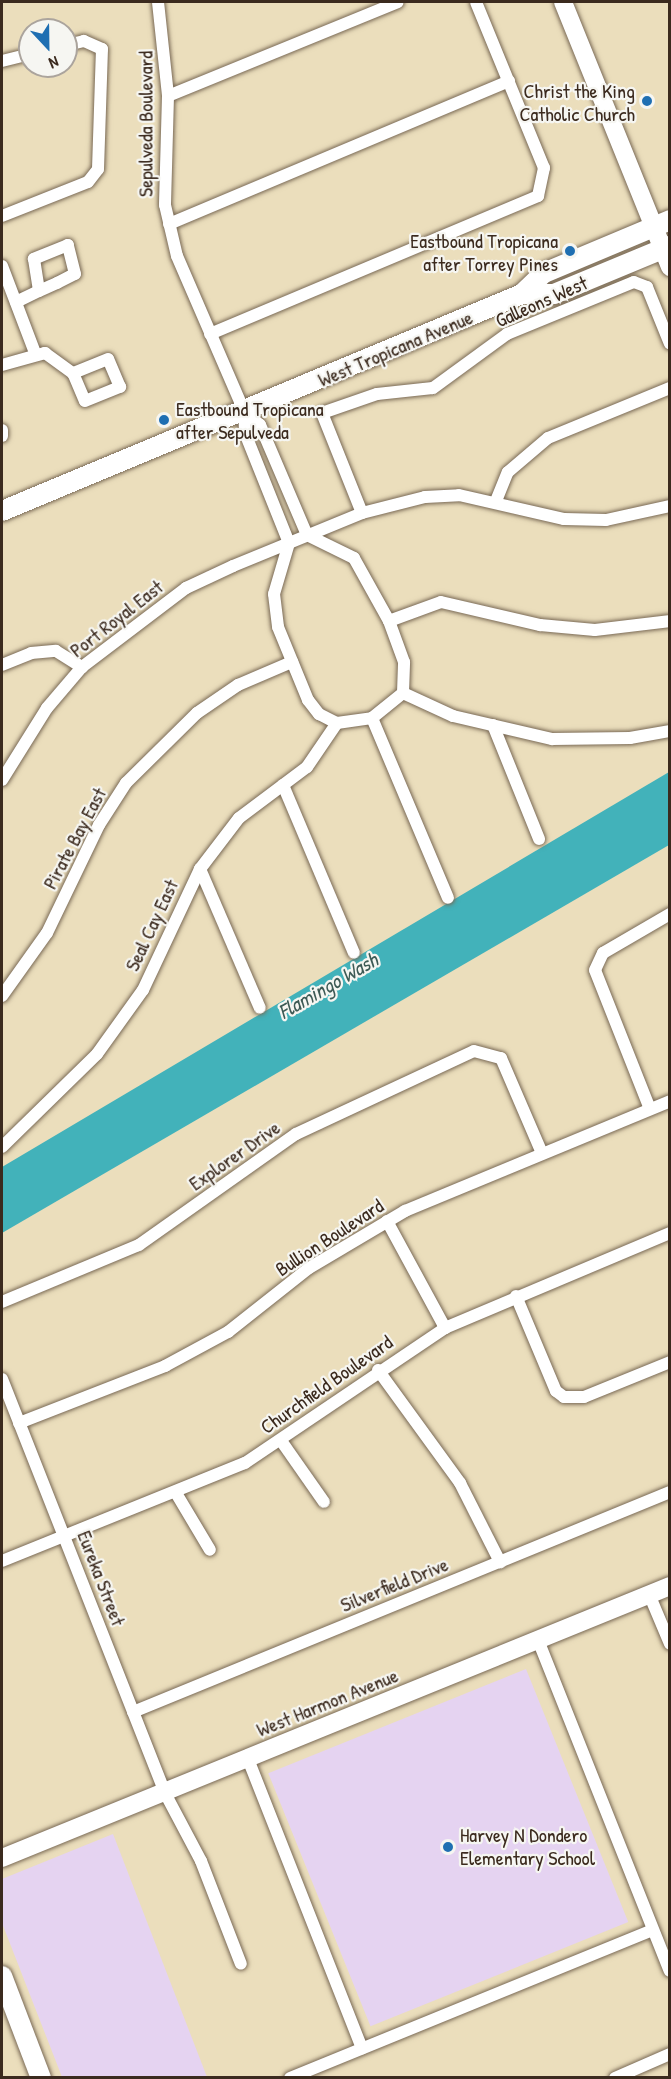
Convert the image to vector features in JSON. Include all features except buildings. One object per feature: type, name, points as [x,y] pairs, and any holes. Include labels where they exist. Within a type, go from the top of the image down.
[{"type":"main road","points":[[563,2],[662,224],[667,254]]},
{"type":"main road","name":"West Tropicana Avenue","points":[[2,511],[522,294],[544,273],[662,224]]},
{"type":"main road","name":"West Tropicana Avenue","points":[[522,294],[554,294],[667,254]]},
{"type":"main road","name":"West Harmon Avenue","points":[[2,1858],[669,1586]]},
{"type":"main road","points":[[2,1976],[41,2078]]},
{"type":"street","name":"Sepulveda Boulevard","points":[[158,2],[168,96],[162,157],[169,224],[210,334],[244,411],[245,433],[298,539]]},
{"type":"street","points":[[168,96],[398,2]]},
{"type":"street","points":[[210,334],[538,196],[544,187],[544,168],[476,2]]},
{"type":"street","points":[[2,216],[88,182],[98,169],[102,49],[84,40],[78,42]]},
{"type":"street","points":[[2,61],[18,57]]},
{"type":"street","points":[[169,224],[509,81]]},
{"type":"street","points":[[2,266],[35,352],[73,373]]},
{"type":"street","name":"Galleons West","points":[[362,513],[322,413],[377,394],[433,388],[507,334],[634,282],[647,287],[669,344]]},
{"type":"street","points":[[16,302],[39,291]]},
{"type":"street","points":[[2,365],[35,352]]},
{"type":"street","points":[[496,501],[508,472],[548,438],[669,388]]},
{"type":"street","name":"Sepulveda Boulevard","points":[[244,411],[260,425],[298,539]]},
{"type":"street","points":[[2,430],[2,436]]},
{"type":"street","name":"Port Royal East","points":[[2,780],[47,708],[82,667],[186,588],[298,539],[362,513],[425,496],[496,501],[564,519],[606,520],[669,506]]},
{"type":"street","points":[[298,539],[354,558],[389,621],[404,662],[403,693],[372,718],[337,723],[308,700],[278,627],[274,594],[298,539]]},
{"type":"street","points":[[389,621],[441,602],[540,625],[595,630],[669,621]]},
{"type":"street","points":[[2,665],[31,652],[56,651],[82,667]]},
{"type":"street","name":"Pirate Bay East","points":[[2,996],[47,933],[99,825],[126,783],[197,713],[238,685],[292,662]]},
{"type":"street","points":[[403,693],[453,716],[552,739],[630,738],[669,731]]},
{"type":"street","points":[[372,718],[448,898]]},
{"type":"street","name":"Seal Cay East","points":[[2,1147],[97,1054],[142,990],[200,869],[238,818],[307,767],[337,723]]},
{"type":"street","points":[[493,725],[539,839]]},
{"type":"street","points":[[283,785],[354,953]]},
{"type":"street","points":[[200,869],[260,1008]]},
{"type":"street","points":[[650,1109],[595,970],[597,961],[669,914]]},
{"type":"street","name":"Explorer Drive","points":[[2,1302],[139,1245],[251,1163],[352,1104],[474,1051],[493,1052],[501,1058],[542,1154]]},
{"type":"street","name":"Bullion Boulevard","points":[[19,1423],[165,1366],[207,1343],[309,1268],[387,1221],[669,1101]]},
{"type":"street","points":[[387,1221],[445,1328]]},
{"type":"street","name":"Churchfield Boulevard","points":[[2,1561],[177,1492],[282,1442],[378,1370],[445,1328],[669,1233]]},
{"type":"street","points":[[516,1296],[556,1391],[564,1397],[584,1397],[669,1362]]},
{"type":"street","points":[[378,1370],[460,1483],[500,1562]]},
{"type":"street","name":"Eureka Street","points":[[2,1379],[165,1793],[201,1861],[241,1964]]},
{"type":"street","points":[[282,1442],[324,1502]]},
{"type":"street","points":[[177,1492],[210,1550]]},
{"type":"street","name":"Silverfield Drive","points":[[133,1712],[669,1492]]},
{"type":"street","points":[[650,1594],[669,1644]]},
{"type":"street","points":[[538,1640],[669,1971]]},
{"type":"street","points":[[248,1759],[362,2048]]},
{"type":"street","points":[[290,2078],[652,1930]]},
{"type":"street","points":[[615,2078],[669,2054]]},
{"type":"shaded area","name":"Harvey N Dondero Elementary School","points":[[526,1669],[628,1922],[371,2026],[268,1773]]},
{"type":"shaded area","points":[[113,1834],[207,2077],[62,2077],[2,1923],[2,1879]]},
{"type":"water","name":"Flamingo Wash","points":[[669,772],[669,845],[2,1233],[2,1167]]},
{"type":"place","name":"Christ the King Catholic Church","points":[[647,101]]},
{"type":"place","name":"Eastbound Tropicana after Torrey Pines","points":[[570,251]]},
{"type":"place","name":"Eastbound Tropicana after Sepulveda","points":[[164,420]]},
{"type":"place","name":"Harvey N Dondero Elementary School","points":[[448,1847]]}]
